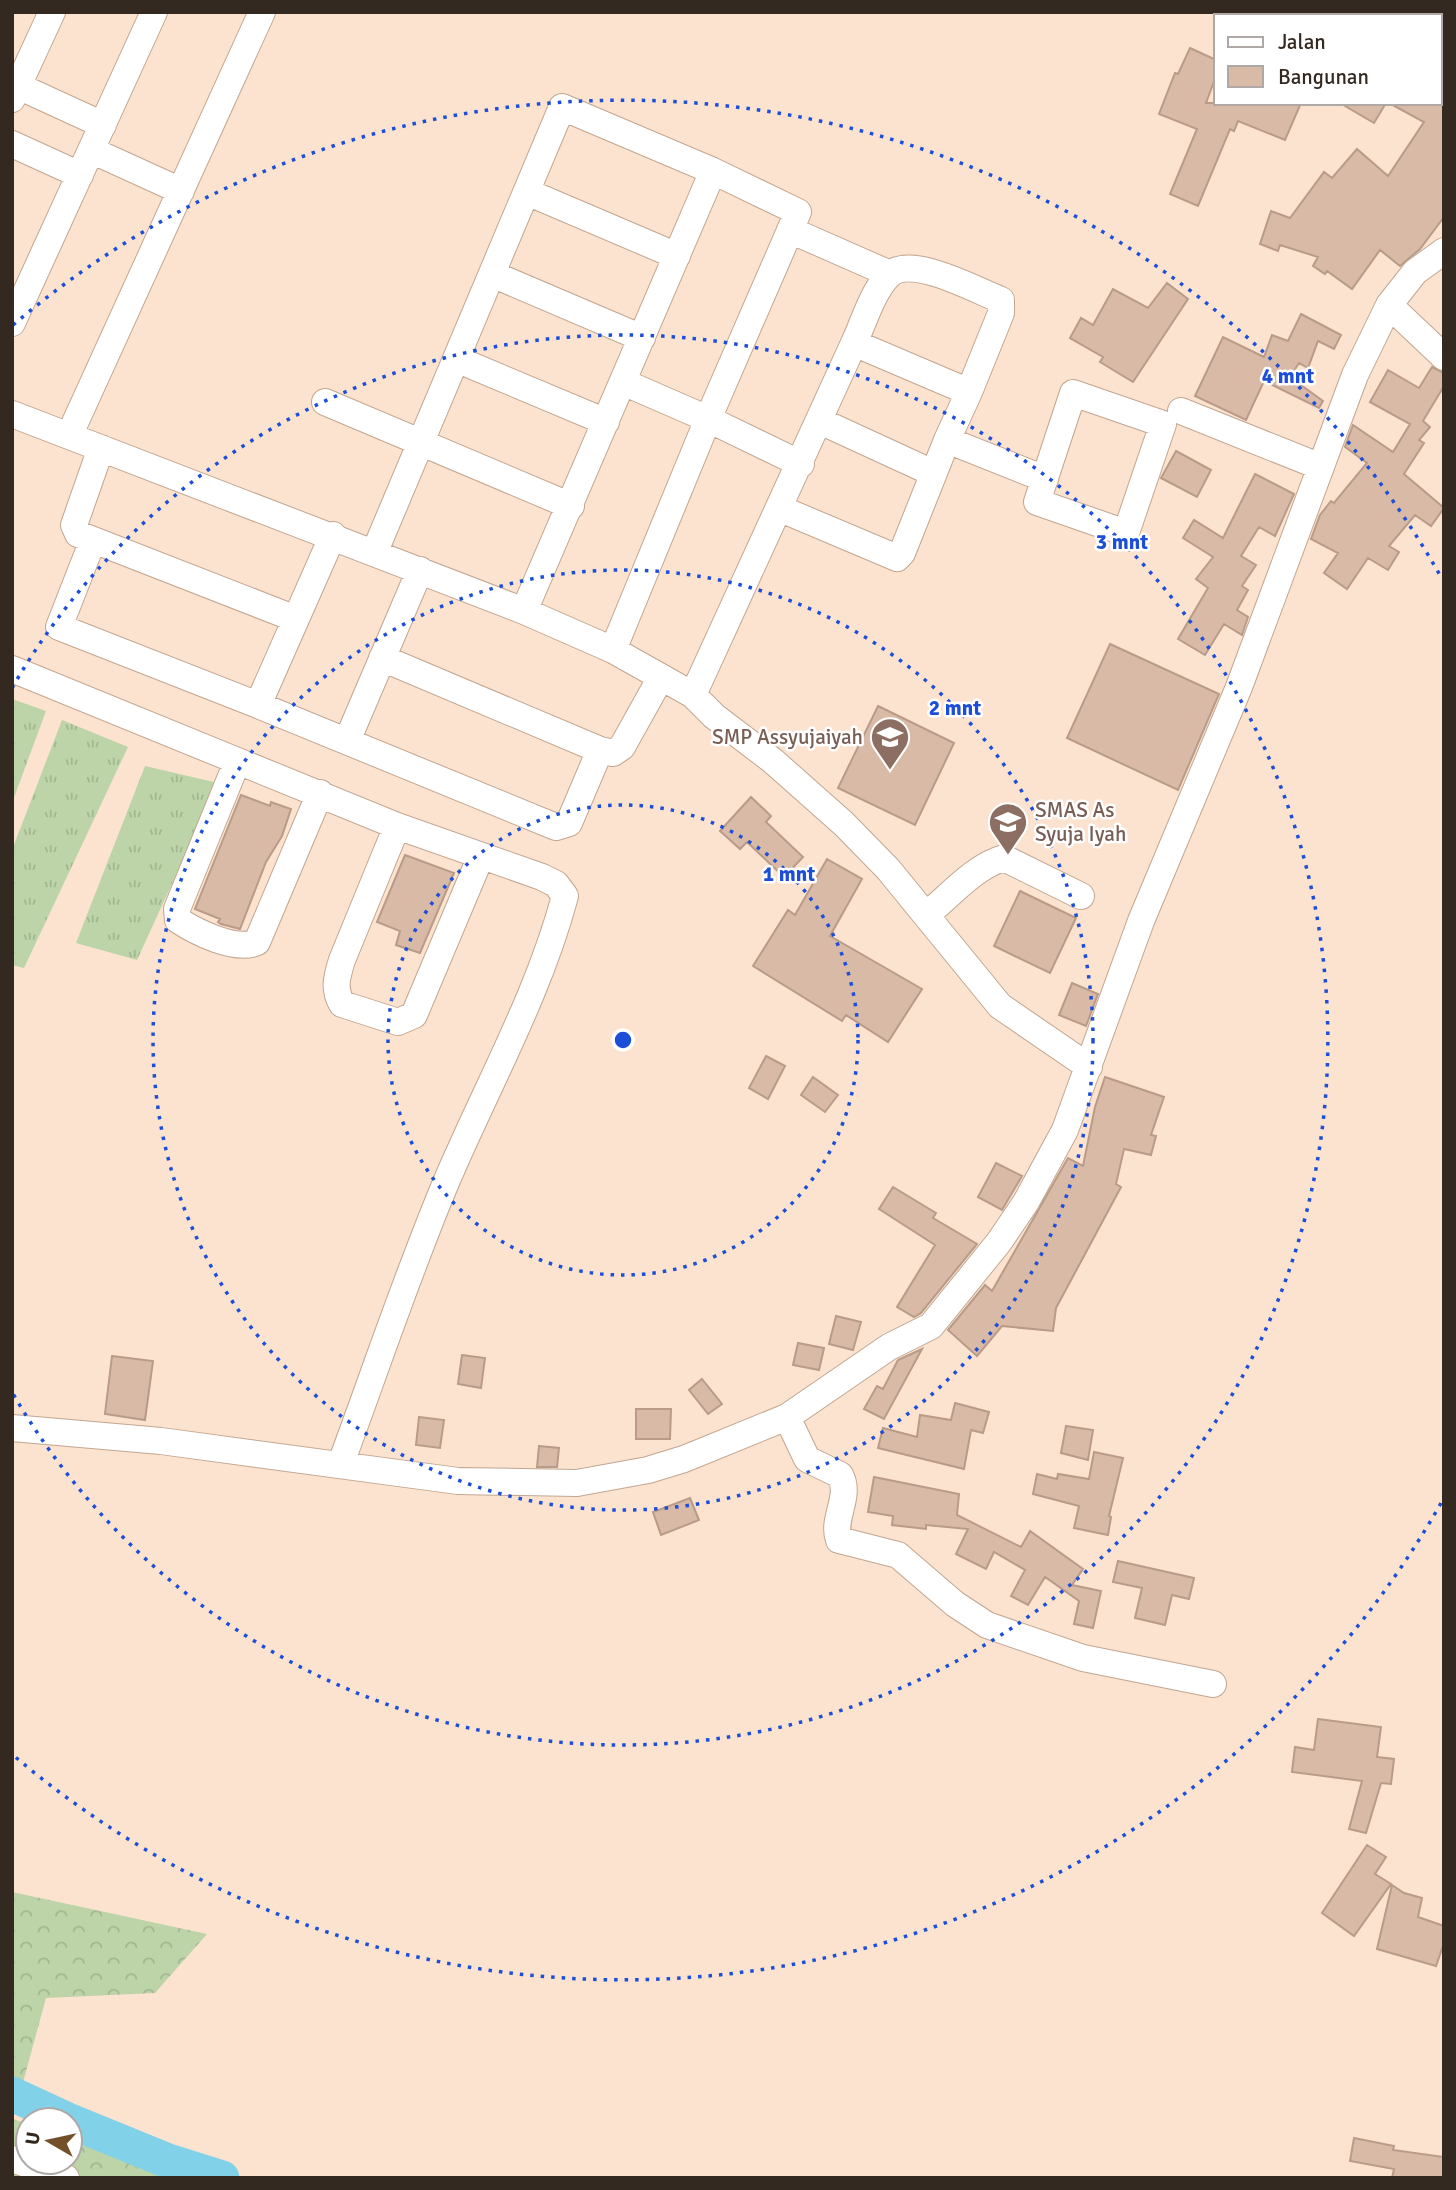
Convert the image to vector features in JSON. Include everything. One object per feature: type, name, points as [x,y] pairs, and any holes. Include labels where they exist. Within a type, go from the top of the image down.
[{"type":"street","points":[[52,12],[15,92],[103,125]]},
{"type":"street","points":[[12,323],[154,12]]},
{"type":"street","points":[[69,436],[262,12]]},
{"type":"street","points":[[375,551],[562,107],[713,171],[798,212],[708,419],[613,650]]},
{"type":"street","points":[[12,144],[80,175]]},
{"type":"street","points":[[91,149],[181,191]]},
{"type":"street","points":[[524,611],[713,171]]},
{"type":"street","points":[[527,192],[677,256]]},
{"type":"street","points":[[789,230],[890,274]]},
{"type":"street","points":[[12,1428],[161,1441],[341,1463],[458,1481],[578,1483],[648,1470],[684,1459],[787,1417],[889,1347],[931,1326],[968,1284],[1026,1202],[1065,1130],[1141,921],[1239,687],[1355,375],[1389,305],[1415,272],[1444,251]]},
{"type":"street","points":[[694,695],[781,509],[854,343],[881,286],[890,274],[902,267],[918,267],[1001,300],[1001,313],[933,473],[902,554],[897,558],[781,509]]},
{"type":"street","points":[[492,274],[642,338]]},
{"type":"street","points":[[1389,305],[1444,357]]},
{"type":"street","points":[[854,343],[969,392]]},
{"type":"street","points":[[456,359],[606,422]]},
{"type":"street","points":[[623,382],[801,464]]},
{"type":"street","points":[[1073,393],[1163,424],[1126,533],[1037,502],[1045,479],[1073,393]]},
{"type":"street","points":[[325,402],[571,506]]},
{"type":"street","points":[[1181,411],[1321,467]]},
{"type":"street","points":[[12,414],[375,551],[524,611],[613,650],[694,695],[714,716],[773,761],[844,824],[927,914],[1000,1006],[1089,1067]]},
{"type":"street","points":[[820,421],[933,473]]},
{"type":"street","points":[[947,440],[1045,479]]},
{"type":"street","points":[[101,448],[74,525],[78,534],[296,619]]},
{"type":"street","points":[[258,705],[333,535]]},
{"type":"street","points":[[93,540],[59,627],[556,827],[569,823],[600,750]]},
{"type":"street","points":[[347,741],[420,570]]},
{"type":"street","points":[[382,659],[600,750],[613,753],[622,747],[661,677]]},
{"type":"street","points":[[12,670],[397,826],[542,877],[556,884],[565,896],[558,921],[514,1030],[446,1183],[341,1463]]},
{"type":"street","points":[[237,762],[177,909],[178,920],[190,928],[249,946],[257,942],[320,793]]},
{"type":"street","points":[[397,826],[342,960],[336,980],[337,995],[342,1004],[398,1022],[414,1015],[481,856]]},
{"type":"street","points":[[927,914],[971,879],[984,864],[1004,858],[1081,896]]},
{"type":"street","points":[[787,1417],[807,1459],[843,1479],[844,1495],[837,1534],[839,1540],[898,1555],[955,1604],[987,1625],[1083,1658],[1213,1684]]},
{"type":"street","points":[[12,2159],[66,2178]]},
{"type":"green space","points":[[12,699],[46,711],[12,803]]},
{"type":"green space","points":[[62,720],[128,747],[24,968],[12,965],[12,850]]},
{"type":"green space","points":[[145,766],[218,783],[137,960],[76,943]]},
{"type":"green space","points":[[12,1892],[207,1934],[155,1993],[46,1998],[17,2106],[14,2106],[13,2119],[14,2176],[84,2176],[84,2143],[189,2178],[12,2178]]},
{"type":"building","points":[[1190,48],[1214,59],[1214,81],[1206,103],[1300,105],[1285,140],[1238,121],[1234,131],[1230,129],[1198,206],[1170,194],[1197,129],[1159,114],[1175,73],[1178,74]]},
{"type":"building","points":[[1444,103],[1444,217],[1420,249],[1400,266],[1380,250],[1352,289],[1327,271],[1325,274],[1313,266],[1318,257],[1280,245],[1278,251],[1260,244],[1271,211],[1290,218],[1324,172],[1332,178],[1357,149],[1388,176],[1424,122],[1393,105]]},
{"type":"building","points":[[1343,105],[1385,105],[1374,123]]},
{"type":"building","points":[[1167,283],[1188,299],[1133,382],[1100,362],[1103,357],[1070,338],[1081,318],[1093,325],[1113,289],[1148,308]]},
{"type":"building","points":[[1301,314],[1341,335],[1334,349],[1318,341],[1308,368],[1299,363],[1290,377],[1323,401],[1319,408],[1264,381],[1246,420],[1195,396],[1223,337],[1264,357],[1272,335],[1288,341]]},
{"type":"building","points":[[1432,367],[1444,373],[1444,386],[1423,421],[1430,427],[1419,440],[1424,443],[1404,474],[1444,508],[1431,526],[1415,515],[1389,546],[1399,552],[1388,570],[1368,558],[1347,589],[1324,573],[1338,553],[1311,539],[1320,515],[1331,501],[1334,503],[1367,463],[1345,447],[1353,425],[1393,452],[1410,424],[1370,402],[1388,370],[1419,388]]},
{"type":"building","points":[[1176,451],[1211,470],[1197,497],[1161,478]]},
{"type":"building","points":[[1255,474],[1294,494],[1275,536],[1259,527],[1241,556],[1256,565],[1242,586],[1248,590],[1237,610],[1248,617],[1242,635],[1224,624],[1205,655],[1178,639],[1208,588],[1196,579],[1213,557],[1183,538],[1194,520],[1223,538]]},
{"type":"building","points":[[1110,644],[1219,694],[1178,790],[1067,738]]},
{"type":"building","points":[[878,706],[954,743],[915,825],[838,788]]},
{"type":"building","points":[[241,795],[270,806],[271,802],[291,809],[282,836],[266,862],[240,929],[221,924],[218,922],[220,919],[195,909]]},
{"type":"building","points":[[751,797],[771,816],[766,822],[803,857],[784,877],[747,842],[740,849],[720,831]]},
{"type":"building","points":[[405,855],[454,873],[420,953],[396,945],[400,931],[377,922]]},
{"type":"building","points":[[827,859],[862,879],[830,936],[922,989],[888,1042],[846,1015],[842,1021],[753,966],[788,910],[795,915]]},
{"type":"building","points":[[1020,891],[1076,918],[1050,973],[994,946]]},
{"type":"building","points":[[1072,983],[1098,994],[1086,1026],[1059,1015]]},
{"type":"building","points":[[766,1056],[785,1066],[768,1099],[749,1088]]},
{"type":"building","points":[[813,1077],[838,1095],[825,1112],[801,1095]]},
{"type":"building","points":[[1105,1077],[1164,1097],[1151,1135],[1156,1136],[1151,1155],[1124,1149],[1116,1184],[1121,1187],[1056,1308],[1053,1331],[1002,1326],[977,1356],[948,1330],[985,1285],[992,1291],[1068,1158],[1083,1166],[1095,1107]]},
{"type":"building","points":[[996,1163],[1022,1176],[1002,1210],[978,1197]]},
{"type":"building","points":[[893,1187],[936,1213],[933,1218],[977,1244],[921,1313],[914,1317],[897,1307],[935,1245],[879,1209]]},
{"type":"building","points":[[836,1316],[861,1322],[853,1350],[829,1344]]},
{"type":"building","points":[[798,1343],[824,1348],[819,1370],[793,1365]]},
{"type":"building","points":[[922,1349],[884,1419],[864,1409],[877,1386],[883,1389],[898,1360]]},
{"type":"building","points":[[462,1355],[485,1358],[481,1388],[458,1384]]},
{"type":"building","points":[[112,1356],[153,1361],[145,1420],[105,1414]]},
{"type":"building","points":[[702,1379],[722,1404],[708,1414],[689,1390]]},
{"type":"building","points":[[955,1403],[989,1412],[983,1433],[971,1430],[964,1469],[878,1448],[883,1428],[917,1437],[920,1415],[951,1420]]},
{"type":"building","points":[[636,1409],[671,1409],[670,1439],[636,1439]]},
{"type":"building","points":[[419,1417],[444,1420],[440,1448],[416,1445]]},
{"type":"building","points":[[1066,1426],[1093,1430],[1088,1460],[1061,1453]]},
{"type":"building","points":[[539,1446],[559,1448],[557,1467],[537,1467]]},
{"type":"building","points":[[1094,1452],[1123,1458],[1109,1516],[1108,1535],[1074,1528],[1079,1506],[1033,1494],[1037,1474],[1057,1479],[1058,1474],[1089,1479]]},
{"type":"building","points":[[874,1477],[959,1494],[957,1515],[1021,1547],[1030,1531],[1083,1569],[1072,1585],[1101,1591],[1093,1628],[1074,1624],[1079,1601],[1045,1577],[1028,1605],[1011,1596],[1025,1570],[994,1552],[986,1569],[956,1554],[968,1529],[926,1525],[926,1529],[892,1525],[893,1516],[868,1512]]},
{"type":"building","points":[[690,1498],[699,1520],[661,1535],[653,1512]]},
{"type":"building","points":[[1118,1561],[1194,1578],[1189,1599],[1172,1595],[1165,1625],[1135,1618],[1142,1588],[1113,1582]]},
{"type":"building","points":[[1318,1719],[1381,1727],[1377,1757],[1394,1759],[1391,1784],[1381,1783],[1366,1833],[1349,1829],[1362,1781],[1292,1772],[1295,1747],[1314,1750]]},
{"type":"building","points":[[1367,1845],[1386,1857],[1375,1874],[1391,1884],[1354,1936],[1322,1913]]},
{"type":"building","points":[[1392,1885],[1404,1893],[1422,1898],[1418,1917],[1444,1926],[1444,1943],[1436,1966],[1377,1949]]},
{"type":"building","points":[[1354,2138],[1394,2146],[1393,2150],[1444,2157],[1444,2178],[1392,2178],[1394,2169],[1350,2161]]},
{"type":"waterway","points":[[12,2094],[38,2106]]},
{"type":"waterway","points":[[84,2127],[168,2161],[222,2178]]},
{"type":"place","name":"SMP Assyujaiyah","points":[[890,771]]},
{"type":"place","name":"SMAS As Syuja Iyah","points":[[1008,856]]}]
